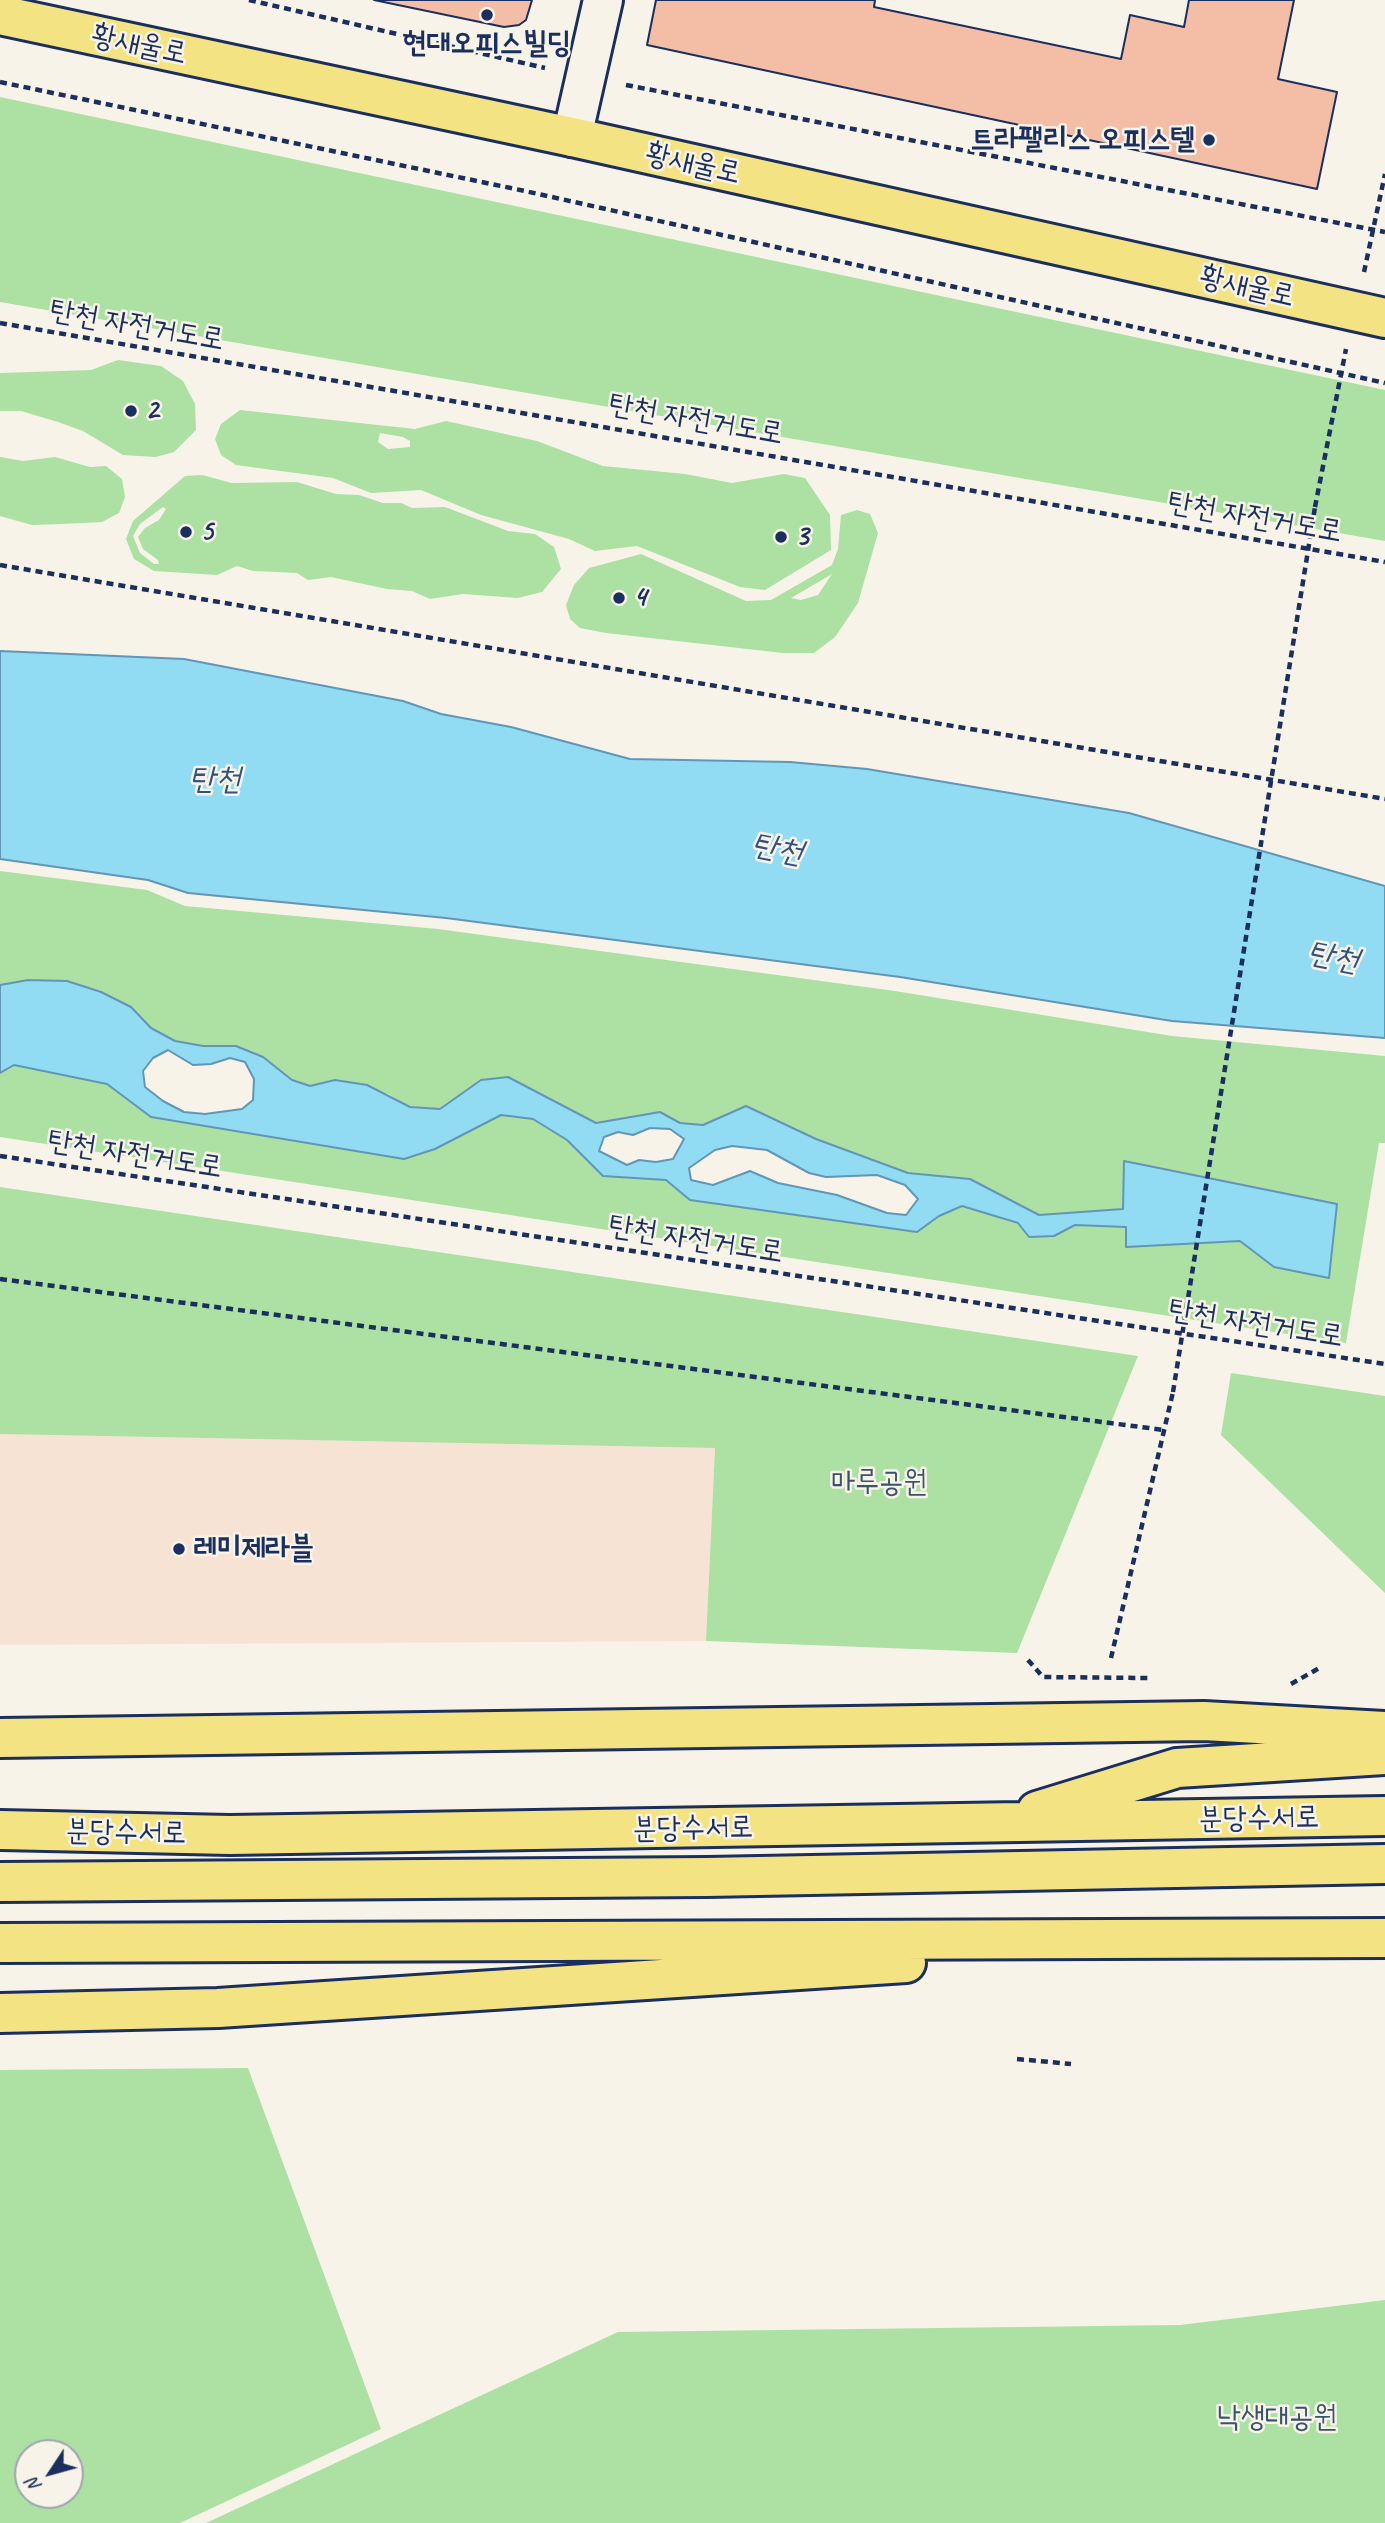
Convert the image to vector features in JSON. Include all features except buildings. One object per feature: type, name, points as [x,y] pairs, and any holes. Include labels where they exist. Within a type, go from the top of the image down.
[{"type":"main road","name":"황새울로","points":[[0,15],[572,137],[1385,318]]},
{"type":"main road","points":[[0,1738],[1204,1721],[1385,1731]]},
{"type":"main road","points":[[990,1825],[1177,1768],[1385,1755]]},
{"type":"main road","name":"분당수서로","points":[[0,1830],[230,1835],[990,1825],[1385,1816]]},
{"type":"main road","name":"분당수서로","points":[[0,1882],[720,1877],[1385,1864]]},
{"type":"main road","points":[[1303,1865],[1385,1884]]},
{"type":"main road","points":[[0,1942],[1385,1938]]},
{"type":"main road","points":[[0,2013],[218,2008],[1275,1939]]},
{"type":"street","points":[[572,137],[603,0]]},
{"type":"path","points":[[249,0],[586,77],[1385,232]]},
{"type":"path","points":[[0,82],[525,191],[1385,383]]},
{"type":"path","name":"탄천 자전거도로","points":[[0,323],[1385,562]]},
{"type":"path","points":[[1111,1658],[1173,1392],[1315,507]]},
{"type":"path","points":[[0,565],[1385,799]]},
{"type":"path","name":"탄천 자전거도로","points":[[0,1156],[1385,1364]]},
{"type":"path","points":[[0,1279],[1164,1430]]},
{"type":"path","points":[[1028,1660],[1043,1677],[1148,1678]]},
{"type":"path","points":[[1280,1683],[1292,1684],[1321,1667]]},
{"type":"path","points":[[1017,2059],[1071,2064]]},
{"type":"shaded area","points":[[0,1434],[715,1448],[706,1641],[0,1645]]},
{"type":"green space","points":[[0,97],[1385,390],[1385,541],[0,302]]},
{"type":"green space","points":[[118,360],[161,366],[183,381],[195,404],[196,430],[174,452],[156,457],[123,455],[83,431],[58,422],[21,411],[0,411],[0,373],[91,370]]},
{"type":"green space","points":[[240,410],[415,429],[446,421],[537,441],[603,466],[685,474],[732,483],[784,474],[805,478],[830,515],[831,550],[765,590],[740,587],[637,546],[595,551],[569,539],[481,515],[421,490],[371,493],[333,478],[236,465],[221,455],[215,439],[221,424]],"holes":[[[380,433],[410,441],[410,447],[388,449],[378,442]]]},
{"type":"green space","points":[[0,457],[23,461],[55,457],[90,467],[106,466],[122,479],[125,497],[119,513],[102,522],[32,525],[0,516]]},
{"type":"green space","points":[[202,475],[232,483],[297,482],[336,494],[359,495],[383,503],[401,503],[412,508],[445,507],[508,531],[535,534],[554,547],[561,569],[542,592],[518,598],[463,594],[430,599],[412,591],[387,589],[331,577],[308,580],[297,573],[253,571],[237,566],[217,575],[154,571],[134,559],[126,539],[133,521],[185,476]],"holes":[[[163,507],[166,509],[159,520],[145,528],[138,537],[143,549],[158,560],[159,564],[154,564],[140,553],[133,536],[140,524]]]},
{"type":"green space","points":[[857,510],[870,514],[878,533],[858,603],[835,637],[814,653],[783,653],[606,633],[580,628],[570,619],[566,605],[574,585],[589,568],[641,554],[746,601],[771,600],[832,565],[838,549],[841,515]],"holes":[[[832,574],[818,595],[801,600],[791,598]]]},
{"type":"green space","points":[[0,871],[147,890],[185,906],[438,929],[895,991],[1172,1036],[1385,1056],[1385,1143],[1379,1143],[1346,1343],[0,1137],[0,1073],[14,1065],[107,1084],[151,1117],[435,1149],[501,1115],[533,1119],[567,1140],[603,1176],[666,1180],[690,1200],[917,1232],[939,1216],[962,1206],[1054,1236],[1075,1225],[1126,1227],[1126,1247],[1240,1240],[1274,1267],[1329,1278],[1336,1204],[1125,1161],[1123,1209],[1039,1215],[970,1179],[908,1173],[816,1139],[746,1106],[703,1125],[680,1123],[660,1112],[596,1123],[568,1110],[461,1096],[440,1109],[410,1107],[388,1094],[335,1080],[310,1086],[292,1080],[263,1057],[236,1046],[203,1046],[175,1041],[151,1028],[130,1007],[101,992],[67,981],[28,980],[0,985]]},
{"type":"green space","name":"마루공원","points":[[0,1187],[1138,1356],[1017,1653],[706,1641],[715,1448],[0,1434]]},
{"type":"green space","points":[[1231,1373],[1385,1396],[1385,1593],[1221,1435]]},
{"type":"green space","points":[[248,2068],[381,2429],[180,2523],[0,2523],[0,2070]]},
{"type":"green space","name":"낙생대공원","points":[[1385,2300],[1385,2523],[206,2523],[618,2332],[1180,2325]]},
{"type":"water","name":"탄천","points":[[0,651],[184,659],[403,701],[441,714],[511,727],[630,759],[790,762],[867,769],[1129,813],[1385,886],[1385,1038],[1172,1021],[900,977],[446,918],[188,893],[148,880],[0,859]]},
{"type":"water","points":[[28,980],[67,981],[101,992],[131,1007],[151,1028],[175,1041],[203,1046],[236,1046],[263,1057],[292,1080],[310,1086],[335,1080],[367,1085],[410,1107],[440,1109],[481,1080],[508,1077],[596,1123],[660,1112],[680,1123],[703,1125],[746,1106],[816,1139],[908,1173],[970,1179],[1039,1215],[1123,1209],[1124,1161],[1337,1204],[1329,1278],[1274,1267],[1240,1241],[1126,1247],[1126,1227],[1075,1225],[1054,1236],[1029,1237],[1018,1223],[962,1206],[939,1216],[917,1232],[690,1200],[666,1180],[603,1176],[567,1140],[533,1119],[501,1115],[435,1149],[404,1159],[151,1117],[107,1084],[14,1065],[0,1073],[0,985]],"holes":[[[168,1050],[193,1065],[211,1064],[230,1058],[245,1062],[254,1079],[253,1100],[242,1109],[205,1114],[184,1112],[163,1101],[145,1087],[143,1071],[153,1058]],[[650,1128],[670,1129],[684,1139],[673,1159],[656,1162],[639,1160],[627,1165],[599,1151],[604,1137],[618,1132],[633,1135]],[[732,1146],[767,1150],[809,1173],[826,1177],[877,1175],[905,1185],[918,1199],[906,1215],[887,1213],[837,1195],[778,1183],[750,1171],[713,1185],[691,1180],[689,1168],[715,1150]]]},
{"type":"place","name":"현대오피스빌딩","points":[[487,15]]},
{"type":"place","name":"트라팰리스 오피스텔","points":[[1209,140]]},
{"type":"place","name":"2","points":[[131,411]]},
{"type":"place","name":"5","points":[[186,532]]},
{"type":"place","name":"3","points":[[781,537]]},
{"type":"place","name":"4","points":[[619,598]]},
{"type":"place","name":"레미제라블","points":[[179,1549]]}]
